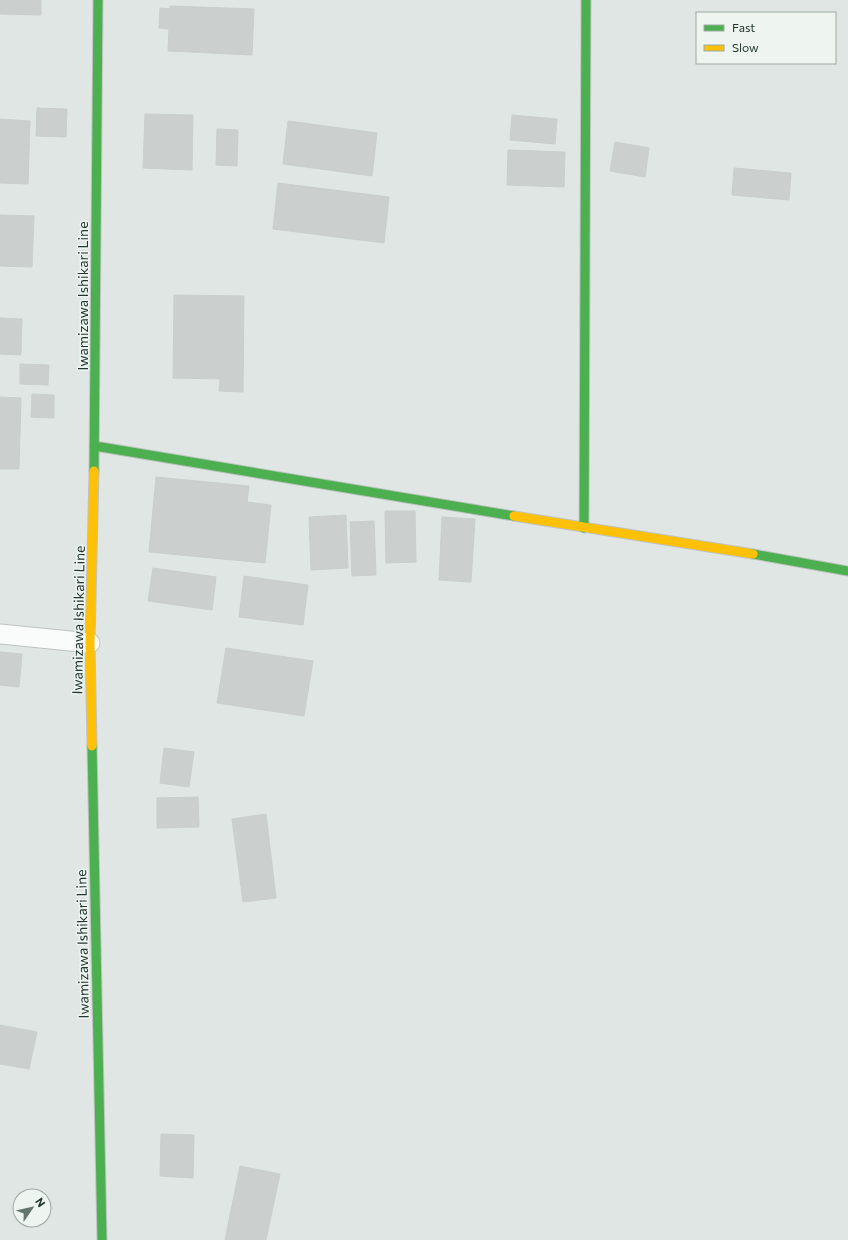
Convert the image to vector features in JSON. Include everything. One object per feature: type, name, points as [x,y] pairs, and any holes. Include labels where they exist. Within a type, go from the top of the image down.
[{"type":"street","name":"Iwamizawa Ishikari Line","points":[[98,0],[95,446],[90,643],[102,1240]]},
{"type":"street","points":[[584,528],[586,0]]},
{"type":"street","points":[[95,446],[584,528],[722,548],[848,571]]},
{"type":"lane","points":[[0,634],[90,643]]},
{"type":"building","points":[[0,0],[41,0],[41,15],[0,14]]},
{"type":"building","points":[[170,6],[254,9],[252,55],[168,51],[169,29],[159,28],[160,8],[170,9]]},
{"type":"building","points":[[37,108],[67,109],[66,137],[36,136]]},
{"type":"building","points":[[145,114],[193,115],[192,170],[143,168]]},
{"type":"building","points":[[512,115],[557,119],[555,144],[510,140]]},
{"type":"building","points":[[0,119],[30,121],[28,184],[0,183]]},
{"type":"building","points":[[288,121],[377,133],[372,176],[283,164]]},
{"type":"building","points":[[217,129],[238,130],[237,166],[216,165]]},
{"type":"building","points":[[615,142],[649,148],[645,177],[610,171]]},
{"type":"building","points":[[508,150],[565,152],[564,187],[507,185]]},
{"type":"building","points":[[734,168],[791,173],[789,200],[732,195]]},
{"type":"building","points":[[278,183],[389,197],[384,243],[273,229]]},
{"type":"building","points":[[0,215],[34,216],[32,267],[0,266]]},
{"type":"building","points":[[174,295],[244,296],[243,392],[219,391],[220,379],[173,378]]},
{"type":"building","points":[[0,318],[22,319],[21,355],[0,354]]},
{"type":"building","points":[[20,364],[49,365],[48,385],[20,384]]},
{"type":"building","points":[[32,394],[54,395],[54,418],[31,417]]},
{"type":"building","points":[[0,397],[21,398],[19,469],[0,469]]},
{"type":"building","points":[[156,477],[249,486],[247,502],[271,505],[265,563],[149,552]]},
{"type":"building","points":[[385,511],[415,511],[416,562],[386,563]]},
{"type":"building","points":[[346,515],[348,568],[311,570],[309,517]]},
{"type":"building","points":[[442,517],[475,519],[471,582],[439,580]]},
{"type":"building","points":[[374,521],[376,575],[352,576],[350,522]]},
{"type":"building","points":[[153,568],[216,577],[212,610],[148,601]]},
{"type":"building","points":[[244,576],[308,585],[303,625],[239,617]]},
{"type":"building","points":[[226,648],[313,661],[304,716],[217,703]]},
{"type":"building","points":[[0,652],[22,654],[19,687],[0,685]]},
{"type":"building","points":[[164,748],[194,752],[189,787],[160,783]]},
{"type":"building","points":[[198,797],[199,827],[157,828],[157,798]]},
{"type":"building","points":[[266,814],[276,898],[243,902],[232,819]]},
{"type":"building","points":[[0,1025],[37,1032],[29,1069],[0,1064]]},
{"type":"building","points":[[161,1134],[194,1135],[193,1178],[160,1176]]},
{"type":"building","points":[[240,1166],[280,1174],[266,1240],[225,1240]]},
{"type":"traffic: fast","points":[[94,471],[98,0]]},
{"type":"traffic: fast","points":[[584,528],[586,0]]},
{"type":"traffic: fast","points":[[95,446],[514,516]]},
{"type":"traffic: fast","points":[[753,554],[848,571]]},
{"type":"traffic: fast","points":[[92,746],[102,1240]]},
{"type":"traffic: slow","points":[[92,746],[90,643],[94,471]]},
{"type":"traffic: slow","points":[[514,516],[753,554]]}]
